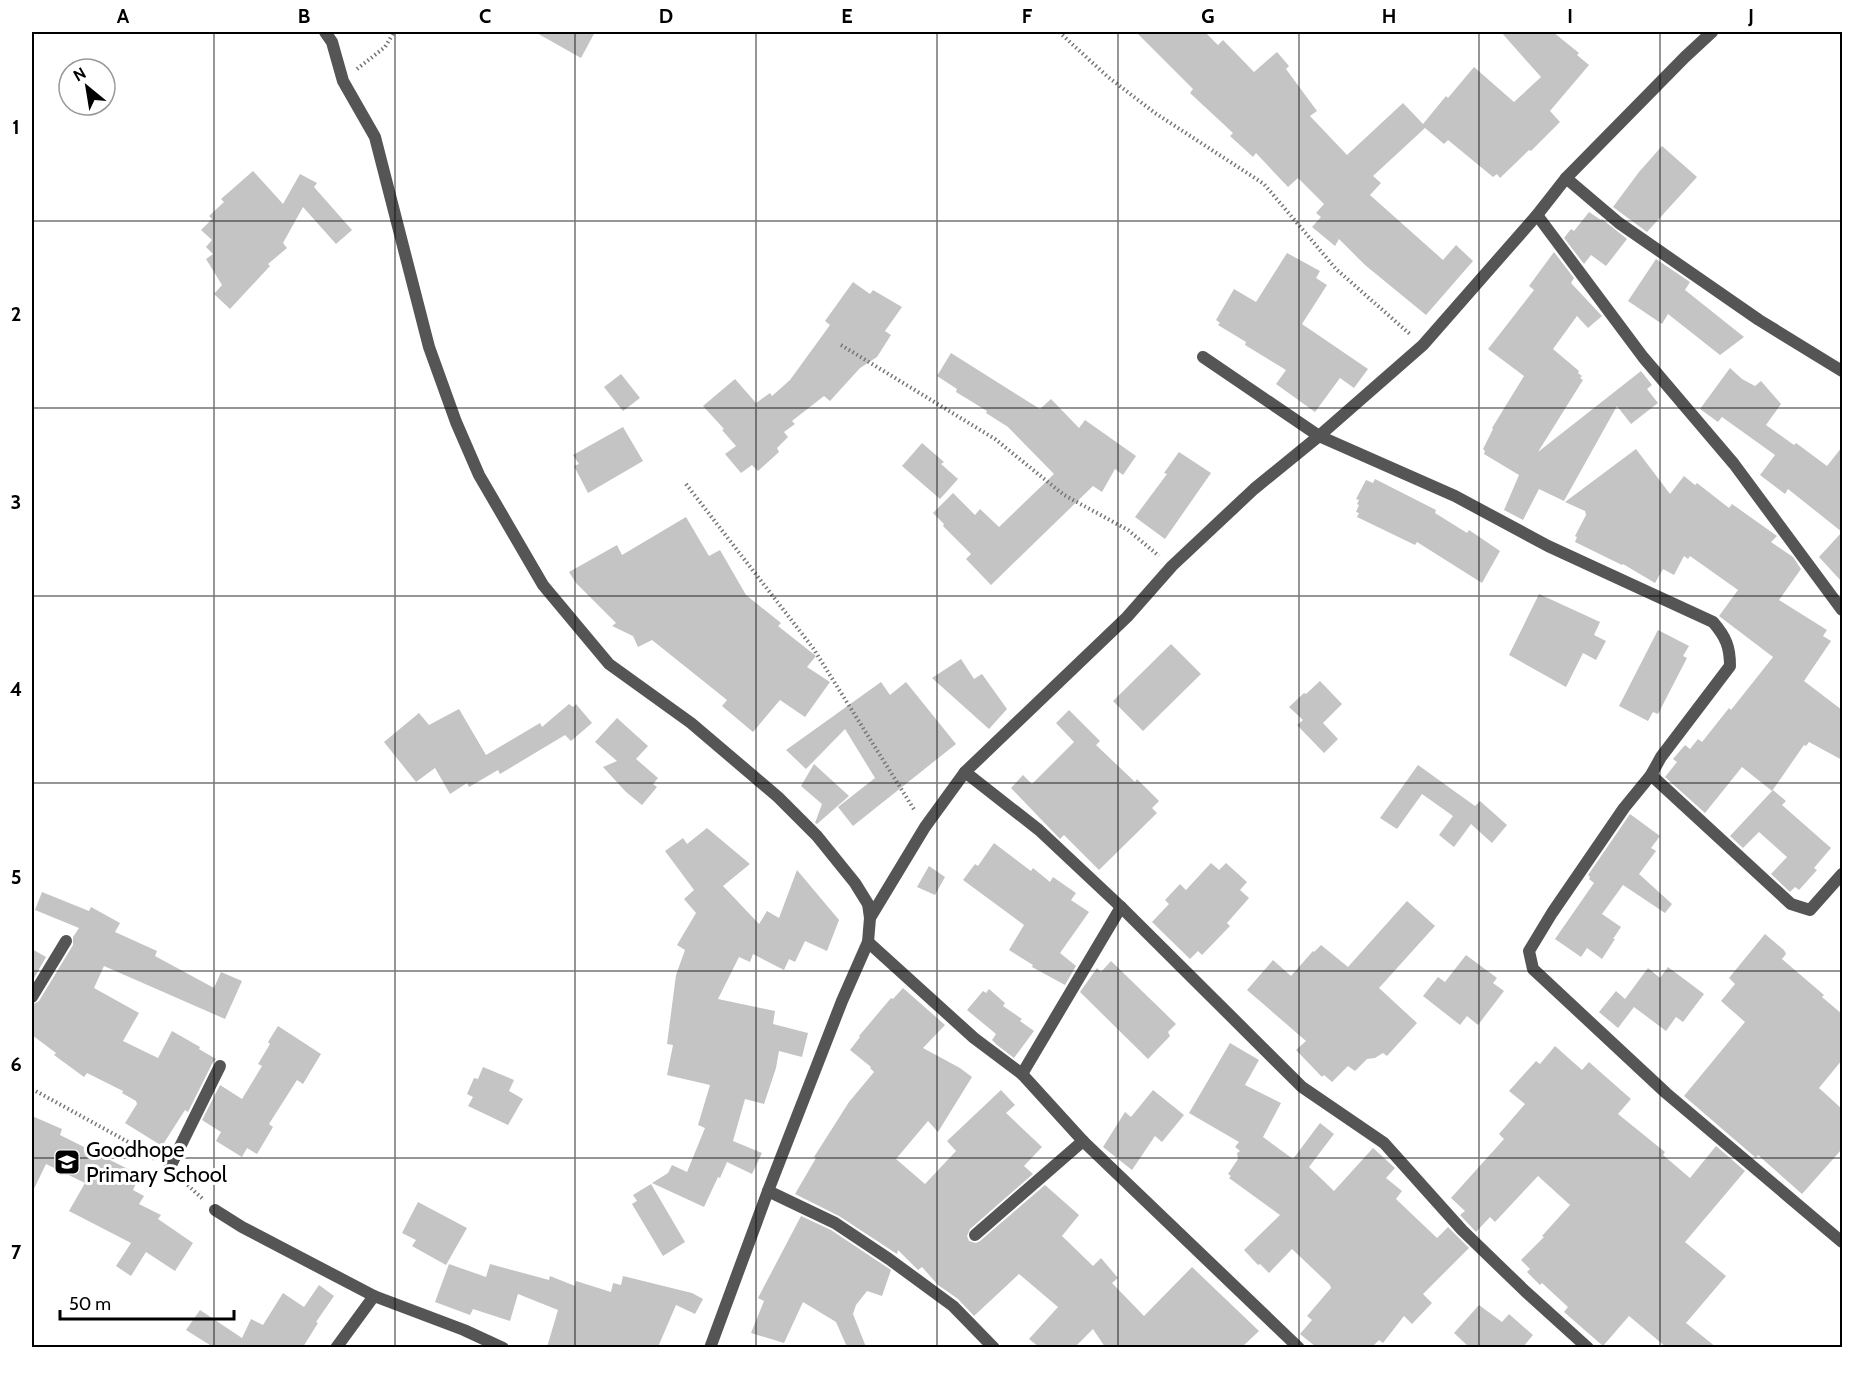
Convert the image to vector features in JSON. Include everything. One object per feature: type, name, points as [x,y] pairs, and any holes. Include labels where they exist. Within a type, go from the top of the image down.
[{"type":"street","points":[[325,32],[332,42],[343,81],[375,137],[429,347],[456,422],[479,475],[543,585],[609,664],[691,723],[778,797],[810,828],[868,904],[870,918],[868,942],[842,1001],[710,1347]]},
{"type":"street","points":[[870,918],[925,826],[965,772],[1127,617],[1172,566],[1254,489],[1319,436],[1423,345],[1537,215],[1566,178],[1712,32]]},
{"type":"street","points":[[1566,178],[1619,223],[1759,320],[1842,371]]},
{"type":"street","points":[[1537,215],[1643,357],[1734,464],[1842,610]]},
{"type":"street","points":[[1203,357],[1319,436],[1455,496],[1548,546],[1713,622],[1725,636],[1730,651],[1730,666],[1661,757],[1651,775],[1624,808],[1538,934],[1529,951],[1533,969],[1666,1093],[1842,1242]]},
{"type":"street","points":[[965,772],[1024,817],[1120,907],[1302,1087],[1384,1143],[1462,1230],[1525,1291],[1588,1347]]},
{"type":"street","points":[[1651,775],[1791,904],[1810,910],[1842,874]]},
{"type":"street","points":[[1022,1074],[1120,907]]},
{"type":"street","points":[[32,997],[66,941]]},
{"type":"street","points":[[868,942],[974,1038],[1022,1074],[1083,1141],[1299,1347]]},
{"type":"street","points":[[169,1169],[220,1066]]},
{"type":"street","points":[[975,1235],[1083,1141]]},
{"type":"street","points":[[768,1191],[835,1223],[889,1259],[953,1306],[994,1347]]},
{"type":"street","points":[[216,1210],[242,1227],[374,1296],[503,1347]]},
{"type":"street","points":[[336,1347],[374,1296]]},
{"type":"path","points":[[343,81],[385,47],[393,32]]},
{"type":"path","points":[[1059,32],[1108,77],[1155,113],[1264,184],[1336,270],[1423,345]]},
{"type":"path","points":[[841,345],[994,439],[1064,495],[1128,530],[1172,566]]},
{"type":"path","points":[[686,484],[813,648],[925,826]]},
{"type":"path","points":[[32,1089],[141,1149],[169,1169],[216,1210]]},
{"type":"building","points":[[535,32],[595,32],[581,58]]},
{"type":"building","points":[[1136,32],[1205,32],[1218,45],[1223,40],[1254,72],[1277,52],[1289,66],[1286,69],[1317,111],[1310,116],[1347,155],[1403,103],[1423,124],[1474,67],[1514,102],[1541,77],[1501,32],[1553,32],[1579,53],[1577,55],[1589,65],[1550,111],[1560,122],[1500,178],[1497,174],[1493,177],[1448,140],[1444,144],[1425,128],[1373,176],[1381,183],[1370,195],[1443,260],[1456,245],[1473,261],[1426,315],[1365,265],[1339,239],[1335,246],[1312,227],[1321,217],[1316,213],[1324,204],[1298,178],[1288,187],[1256,153],[1253,157],[1230,136],[1233,133],[1190,93],[1193,89]]},
{"type":"building","points":[[1662,146],[1697,177],[1647,232],[1613,207]]},
{"type":"building","points":[[253,171],[283,204],[300,174],[317,183],[314,187],[352,230],[336,244],[303,207],[283,243],[287,248],[268,264],[270,266],[230,309],[214,294],[222,285],[206,259],[213,254],[206,247],[212,240],[201,230],[212,219],[209,216],[224,202],[221,199]]},
{"type":"building","points":[[1589,212],[1602,219],[1627,239],[1606,266],[1591,255],[1584,264],[1564,238],[1571,229],[1574,231]]},
{"type":"building","points":[[1554,252],[1574,278],[1571,283],[1602,316],[1588,328],[1577,316],[1553,349],[1579,371],[1578,373],[1582,376],[1580,378],[1583,380],[1538,452],[1641,371],[1652,385],[1647,389],[1658,403],[1631,424],[1617,406],[1564,501],[1539,489],[1523,520],[1504,510],[1519,475],[1484,454],[1483,449],[1492,428],[1524,376],[1488,349],[1534,290],[1529,286]]},
{"type":"building","points":[[1287,253],[1320,271],[1316,278],[1327,285],[1302,324],[1368,369],[1354,388],[1340,378],[1315,412],[1276,384],[1286,370],[1245,345],[1246,342],[1218,325],[1220,323],[1216,320],[1234,289],[1256,302]]},
{"type":"building","points":[[1656,259],[1690,282],[1685,290],[1744,337],[1720,355],[1668,314],[1662,324],[1628,301]]},
{"type":"building","points":[[853,282],[870,294],[873,290],[902,307],[885,331],[891,335],[877,357],[860,368],[830,401],[824,396],[792,421],[795,424],[784,432],[788,437],[777,448],[779,452],[758,471],[752,465],[741,473],[725,454],[736,446],[703,406],[735,379],[756,403],[770,393],[772,396],[790,380],[830,325],[825,321]]},
{"type":"building","points":[[951,353],[1040,409],[1051,399],[1079,428],[1085,420],[1136,456],[1123,475],[1115,469],[1102,492],[1093,486],[991,585],[966,559],[971,554],[933,513],[953,493],[975,515],[980,509],[999,527],[1054,474],[1008,427],[956,392],[957,389],[937,376]]},
{"type":"building","points":[[1730,368],[1742,379],[1755,386],[1761,381],[1781,404],[1766,425],[1794,445],[1796,443],[1827,466],[1842,447],[1842,532],[1788,489],[1785,494],[1760,475],[1775,455],[1722,417],[1718,422],[1700,409]]},
{"type":"building","points":[[621,374],[640,398],[623,411],[604,387]]},
{"type":"building","points":[[623,427],[643,461],[588,493],[574,466],[579,464],[573,455]]},
{"type":"building","points":[[922,443],[944,462],[941,464],[958,479],[940,499],[902,466]]},
{"type":"building","points":[[1636,449],[1670,494],[1684,476],[1695,485],[1697,483],[1729,508],[1732,504],[1777,536],[1771,542],[1793,557],[1801,569],[1779,600],[1827,630],[1823,636],[1831,641],[1804,681],[1842,710],[1842,760],[1809,742],[1806,746],[1804,745],[1772,791],[1742,767],[1705,813],[1665,777],[1677,762],[1673,759],[1685,745],[1690,749],[1698,739],[1702,742],[1773,657],[1719,616],[1738,590],[1690,556],[1688,559],[1684,556],[1674,575],[1663,569],[1655,583],[1623,564],[1575,542],[1577,537],[1575,536],[1586,515],[1585,511],[1565,502]]},
{"type":"building","points":[[1179,452],[1211,473],[1165,539],[1135,517],[1167,474],[1164,473]]},
{"type":"building","points":[[1375,479],[1436,510],[1435,513],[1467,533],[1469,530],[1500,551],[1482,583],[1417,542],[1415,545],[1357,517],[1359,500],[1356,499],[1366,480],[1373,483]]},
{"type":"building","points":[[686,517],[709,556],[720,550],[746,595],[781,623],[778,626],[816,656],[807,667],[830,682],[805,717],[780,700],[753,732],[722,706],[727,700],[652,640],[638,647],[633,636],[612,626],[616,623],[576,583],[569,572],[617,545],[622,555]]},
{"type":"building","points":[[1842,532],[1842,582],[1819,557]]},
{"type":"building","points":[[1539,594],[1600,622],[1594,635],[1606,641],[1596,660],[1583,653],[1566,687],[1509,655]]},
{"type":"building","points":[[1658,630],[1689,646],[1683,656],[1687,658],[1658,714],[1653,712],[1648,721],[1619,706]]},
{"type":"building","points":[[1171,644],[1201,674],[1143,731],[1113,701]]},
{"type":"building","points":[[961,659],[974,679],[982,674],[1007,709],[989,729],[932,678]]},
{"type":"building","points":[[1320,681],[1342,704],[1323,723],[1338,739],[1324,753],[1297,725],[1303,720],[1289,707]]},
{"type":"building","points":[[881,682],[890,695],[906,682],[956,744],[853,826],[838,807],[875,778],[845,729],[806,769],[786,750]]},
{"type":"building","points":[[569,704],[573,707],[576,704],[592,723],[571,741],[565,735],[500,774],[498,770],[469,787],[467,783],[450,794],[435,768],[416,782],[384,742],[419,713],[429,725],[459,709],[486,755],[540,723],[542,727]]},
{"type":"building","points":[[1069,710],[1100,741],[1096,745],[1135,782],[1137,779],[1159,801],[1152,808],[1157,813],[1099,870],[1064,835],[1060,839],[1011,788],[1023,775],[1032,784],[1074,742],[1056,723]]},
{"type":"building","points":[[617,718],[648,746],[636,759],[658,778],[653,784],[657,787],[642,805],[626,792],[603,767],[617,761],[595,742]]},
{"type":"building","points":[[814,764],[849,796],[817,824],[815,823],[822,804],[801,786]]},
{"type":"building","points":[[1418,765],[1475,806],[1480,801],[1507,825],[1492,843],[1471,824],[1454,847],[1439,835],[1453,816],[1422,794],[1397,829],[1380,818]]},
{"type":"building","points":[[1773,790],[1786,801],[1782,805],[1831,848],[1814,868],[1817,870],[1799,890],[1795,887],[1790,892],[1771,874],[1787,857],[1759,832],[1743,848],[1730,836]]},
{"type":"building","points":[[1630,814],[1660,836],[1651,848],[1656,851],[1639,874],[1672,904],[1665,913],[1623,885],[1602,914],[1621,927],[1613,939],[1615,939],[1602,959],[1587,948],[1581,957],[1555,939],[1594,883],[1588,875]]},
{"type":"building","points":[[707,828],[750,864],[723,886],[759,924],[767,911],[779,918],[797,870],[839,920],[827,951],[805,941],[795,962],[789,959],[784,970],[753,954],[750,962],[739,957],[718,999],[775,1011],[773,1024],[808,1033],[802,1057],[779,1051],[764,1104],[745,1099],[733,1141],[762,1153],[752,1174],[727,1162],[704,1207],[652,1183],[668,1173],[672,1165],[687,1172],[705,1128],[698,1125],[710,1085],[667,1075],[673,1045],[667,1044],[676,975],[685,950],[677,945],[696,913],[684,899],[694,890],[665,851],[683,838],[687,844]]},
{"type":"building","points":[[994,843],[1031,871],[1033,868],[1050,882],[1053,877],[1076,893],[1071,900],[1089,912],[1060,953],[1076,966],[1065,985],[1032,967],[1033,965],[1009,950],[1024,925],[963,880],[975,864],[978,866]]},
{"type":"building","points":[[1211,863],[1219,870],[1226,863],[1247,882],[1240,890],[1249,898],[1227,923],[1230,926],[1202,955],[1198,951],[1190,959],[1152,922],[1169,904],[1165,900],[1180,884],[1186,890]]},
{"type":"building","points":[[929,866],[945,877],[935,895],[917,887]]},
{"type":"building","points":[[42,892],[89,911],[91,907],[120,923],[115,932],[157,951],[155,956],[214,988],[221,972],[242,981],[225,1019],[104,966],[94,988],[139,1013],[123,1041],[158,1058],[172,1031],[216,1059],[188,1112],[185,1110],[162,1146],[125,1123],[137,1104],[136,1101],[122,1093],[123,1091],[87,1073],[84,1077],[32,1035],[32,1005],[39,1001],[73,945],[73,937],[79,928],[35,910]]},
{"type":"building","points":[[1407,901],[1435,926],[1379,988],[1417,1023],[1387,1056],[1383,1053],[1375,1058],[1367,1059],[1355,1071],[1348,1066],[1332,1082],[1324,1075],[1322,1077],[1296,1050],[1306,1041],[1247,990],[1273,960],[1291,976],[1321,945],[1348,967]]},
{"type":"building","points":[[1765,934],[1784,950],[1786,954],[1782,959],[1824,995],[1822,997],[1842,1014],[1842,1060],[1819,1088],[1842,1109],[1842,1149],[1802,1194],[1758,1155],[1756,1158],[1684,1096],[1745,1022],[1721,1001],[1735,984],[1729,978]]},
{"type":"building","points":[[32,949],[46,957],[32,982]]},
{"type":"building","points":[[1466,955],[1497,978],[1493,983],[1504,991],[1478,1025],[1467,1016],[1460,1025],[1423,996],[1438,977],[1445,982]]},
{"type":"building","points":[[1111,961],[1176,1024],[1168,1032],[1170,1036],[1148,1059],[1080,992],[1097,968],[1101,972]]},
{"type":"building","points":[[1668,967],[1704,994],[1683,1022],[1676,1017],[1666,1031],[1634,1007],[1618,1028],[1599,1012],[1616,991],[1625,999],[1648,968],[1660,978]]},
{"type":"building","points":[[903,988],[945,1025],[923,1048],[972,1077],[938,1132],[928,1121],[896,1159],[925,1184],[956,1151],[947,1141],[1001,1090],[1015,1105],[1006,1113],[1042,1147],[1024,1166],[1033,1174],[970,1229],[967,1236],[969,1241],[976,1243],[980,1241],[1045,1185],[1079,1215],[1062,1236],[1093,1266],[1101,1258],[1118,1278],[1112,1283],[1144,1316],[1192,1267],[1259,1331],[1242,1347],[1105,1347],[1093,1329],[1075,1347],[1039,1347],[1029,1339],[1058,1307],[1019,1274],[974,1316],[958,1299],[938,1285],[922,1267],[918,1270],[898,1250],[897,1254],[839,1216],[795,1194],[816,1158],[814,1157],[849,1102],[874,1072],[850,1050],[891,998],[893,999]]},
{"type":"building","points":[[989,989],[1005,1003],[1003,1006],[1022,1019],[1020,1021],[1034,1031],[1014,1058],[992,1040],[996,1034],[967,1010],[983,991],[986,993]]},
{"type":"building","points":[[278,1026],[321,1054],[303,1084],[297,1080],[269,1124],[273,1127],[257,1154],[247,1148],[242,1157],[216,1141],[221,1132],[202,1120],[220,1085],[242,1099],[262,1066],[258,1064]]},
{"type":"building","points":[[1230,1043],[1259,1060],[1245,1085],[1281,1103],[1263,1137],[1293,1159],[1320,1123],[1334,1134],[1309,1167],[1334,1191],[1373,1148],[1395,1168],[1386,1178],[1402,1191],[1396,1199],[1437,1238],[1448,1227],[1469,1248],[1423,1294],[1432,1303],[1412,1324],[1404,1316],[1383,1343],[1379,1340],[1372,1347],[1316,1347],[1300,1334],[1312,1320],[1307,1316],[1331,1288],[1330,1285],[1292,1249],[1269,1273],[1244,1250],[1280,1215],[1229,1178],[1231,1176],[1228,1174],[1238,1159],[1237,1153],[1240,1151],[1235,1147],[1239,1142],[1189,1113]]},
{"type":"building","points":[[1555,1046],[1582,1070],[1589,1062],[1631,1099],[1618,1114],[1665,1152],[1663,1155],[1690,1178],[1716,1146],[1745,1171],[1685,1242],[1726,1276],[1686,1323],[1716,1347],[1666,1347],[1629,1316],[1603,1346],[1564,1312],[1568,1307],[1527,1272],[1530,1269],[1521,1260],[1544,1237],[1542,1236],[1570,1205],[1538,1176],[1495,1222],[1490,1217],[1476,1232],[1460,1215],[1465,1211],[1451,1198],[1504,1139],[1499,1134],[1525,1104],[1509,1091],[1536,1061],[1540,1064]]},
{"type":"building","points":[[483,1067],[514,1080],[509,1091],[523,1099],[508,1125],[468,1106],[473,1097],[467,1094],[474,1078],[478,1079]]},
{"type":"building","points":[[1153,1090],[1184,1115],[1162,1142],[1155,1136],[1132,1170],[1103,1147],[1125,1112],[1131,1117]]},
{"type":"building","points":[[32,1116],[62,1129],[60,1135],[140,1175],[133,1190],[144,1196],[139,1204],[161,1215],[158,1219],[193,1243],[175,1271],[146,1252],[131,1276],[116,1266],[131,1243],[69,1211],[85,1183],[46,1164],[32,1193]]},
{"type":"building","points":[[651,1184],[685,1242],[663,1256],[632,1204],[637,1201],[633,1195]]},
{"type":"building","points":[[418,1202],[467,1228],[446,1265],[412,1246],[416,1240],[402,1233]]},
{"type":"building","points":[[801,1216],[831,1230],[891,1270],[882,1296],[867,1291],[856,1305],[853,1314],[866,1347],[847,1347],[836,1322],[803,1302],[784,1343],[751,1333],[764,1301],[758,1298]]},
{"type":"building","points":[[449,1264],[486,1277],[490,1264],[549,1280],[550,1276],[575,1286],[576,1281],[611,1292],[613,1283],[621,1285],[623,1276],[692,1293],[703,1299],[695,1314],[676,1305],[658,1347],[547,1347],[558,1310],[518,1294],[510,1321],[473,1309],[470,1315],[435,1302]]},
{"type":"building","points":[[319,1285],[334,1296],[316,1322],[318,1323],[303,1347],[213,1347],[186,1330],[200,1310],[242,1338],[251,1319],[263,1325],[283,1293],[304,1307]]},
{"type":"building","points":[[1479,1305],[1502,1322],[1509,1314],[1533,1335],[1523,1347],[1469,1347],[1454,1333]]},
{"type":"place","name":"Goodhope Primary School","points":[[67,1162]]}]
